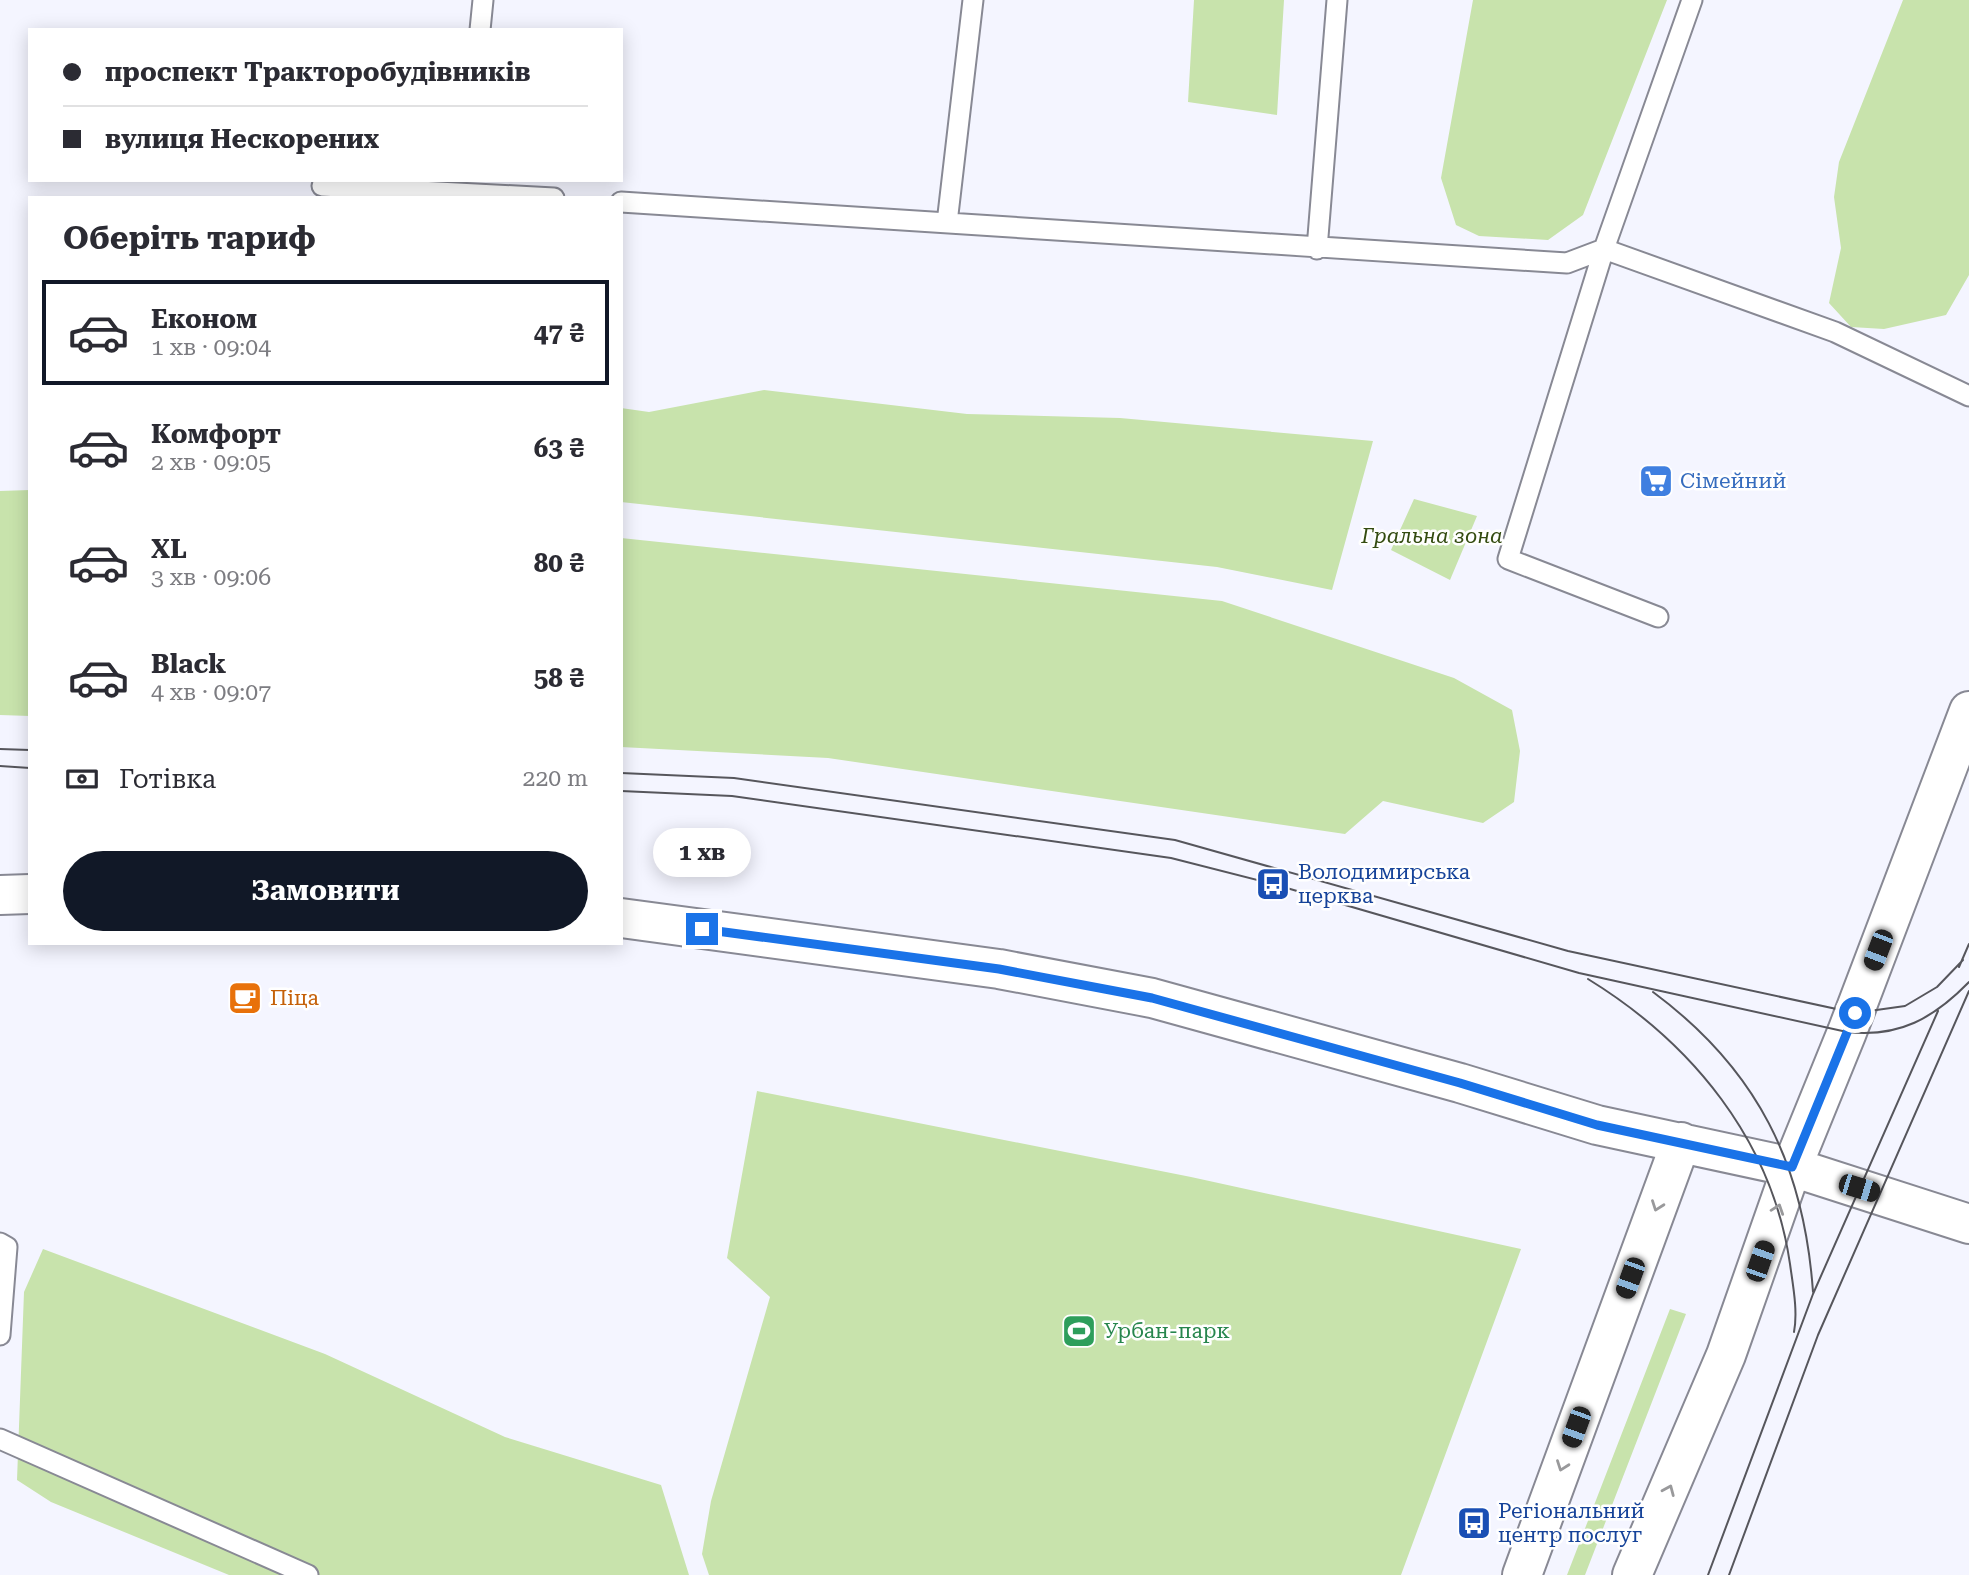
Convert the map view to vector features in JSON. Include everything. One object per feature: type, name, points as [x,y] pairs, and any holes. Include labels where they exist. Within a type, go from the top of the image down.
[{"type":"main road","points":[[1632,1575],[1726,1355],[1792,1167],[1851,1022],[1969,711]]},
{"type":"main road","points":[[0,895],[28,894]]},
{"type":"main road","points":[[623,918],[999,969],[1152,998],[1460,1083],[1597,1125],[1792,1167],[1969,1224]]},
{"type":"main road","points":[[1522,1575],[1681,1142]]},
{"type":"lane","points":[[480,28],[483,0]]},
{"type":"lane","points":[[947,223],[973,0]]},
{"type":"lane","points":[[1317,249],[1337,0]]},
{"type":"lane","points":[[1658,617],[1508,559],[1604,249],[1692,0]]},
{"type":"lane","points":[[322,186],[465,186],[539,196]]},
{"type":"lane","points":[[623,202],[1317,249],[1567,263],[1604,249],[1835,332],[1969,396]]},
{"type":"lane","points":[[0,1243],[7,1247],[0,1335]]},
{"type":"lane","points":[[0,1439],[308,1575]]},
{"type":"green space","points":[[1194,0],[1284,0],[1277,115],[1188,102]]},
{"type":"green space","points":[[1473,0],[1667,0],[1583,215],[1548,240],[1479,236],[1456,225],[1441,178]]},
{"type":"green space","points":[[1903,0],[1969,0],[1969,275],[1946,315],[1884,329],[1851,327],[1829,303],[1841,248],[1834,197],[1839,162]]},
{"type":"green space","points":[[764,390],[967,414],[1120,418],[1373,441],[1332,590],[1217,567],[623,502],[623,408],[649,412]]},
{"type":"green space","points":[[28,490],[28,716],[0,715],[0,491]]},
{"type":"green space","name":"Гральна зона","points":[[1414,499],[1477,516],[1450,580],[1391,550]]},
{"type":"green space","points":[[623,538],[1222,601],[1454,678],[1512,710],[1520,751],[1514,802],[1483,823],[1383,801],[1345,834],[828,758],[623,747]]},
{"type":"green space","name":"Урбан-парк","points":[[757,1091],[1191,1177],[1521,1249],[1401,1575],[709,1575],[702,1554],[711,1501],[770,1297],[727,1258]]},
{"type":"green space","points":[[43,1249],[325,1354],[505,1437],[661,1485],[689,1575],[229,1575],[51,1502],[17,1480],[24,1292]]},
{"type":"green space","points":[[1670,1309],[1686,1314],[1585,1575],[1567,1575]]},
{"type":"tram line","points":[[0,749],[28,750]]},
{"type":"tram line","points":[[0,766],[28,768]]},
{"type":"tram line","points":[[623,773],[734,778],[1175,840],[1568,951],[1855,1013],[1905,1006],[1937,987],[1963,960]]},
{"type":"tram line","points":[[623,791],[732,796],[1171,858],[1273,884],[1579,973],[1847,1032],[1883,1032],[1914,1023],[1942,1006],[1969,982]]},
{"type":"tram line","points":[[1959,967],[1969,944]]},
{"type":"tram line","points":[[1588,979],[1661,1033],[1693,1065],[1746,1136],[1765,1176],[1780,1219],[1794,1290],[1794,1332]]},
{"type":"tram line","points":[[1729,1575],[1818,1335],[1969,991]]},
{"type":"tram line","points":[[1653,992],[1721,1053],[1747,1087],[1769,1123],[1786,1161],[1799,1202],[1808,1246],[1813,1292]]},
{"type":"tram line","points":[[1708,1575],[1813,1294],[1938,1011]]},
{"type":"place","name":"Сімейний","points":[[1656,481]]},
{"type":"place","name":"Володимирська церква","points":[[1273,884]]},
{"type":"place","name":"Піца","points":[[245,998]]},
{"type":"place","name":"Урбан-парк","points":[[1079,1331]]},
{"type":"place","name":"Регіональний центр послуг","points":[[1474,1523]]},
{"type":"route","points":[[702,929],[999,969],[1152,998],[1460,1083],[1597,1125],[1792,1167],[1855,1013]]}]
